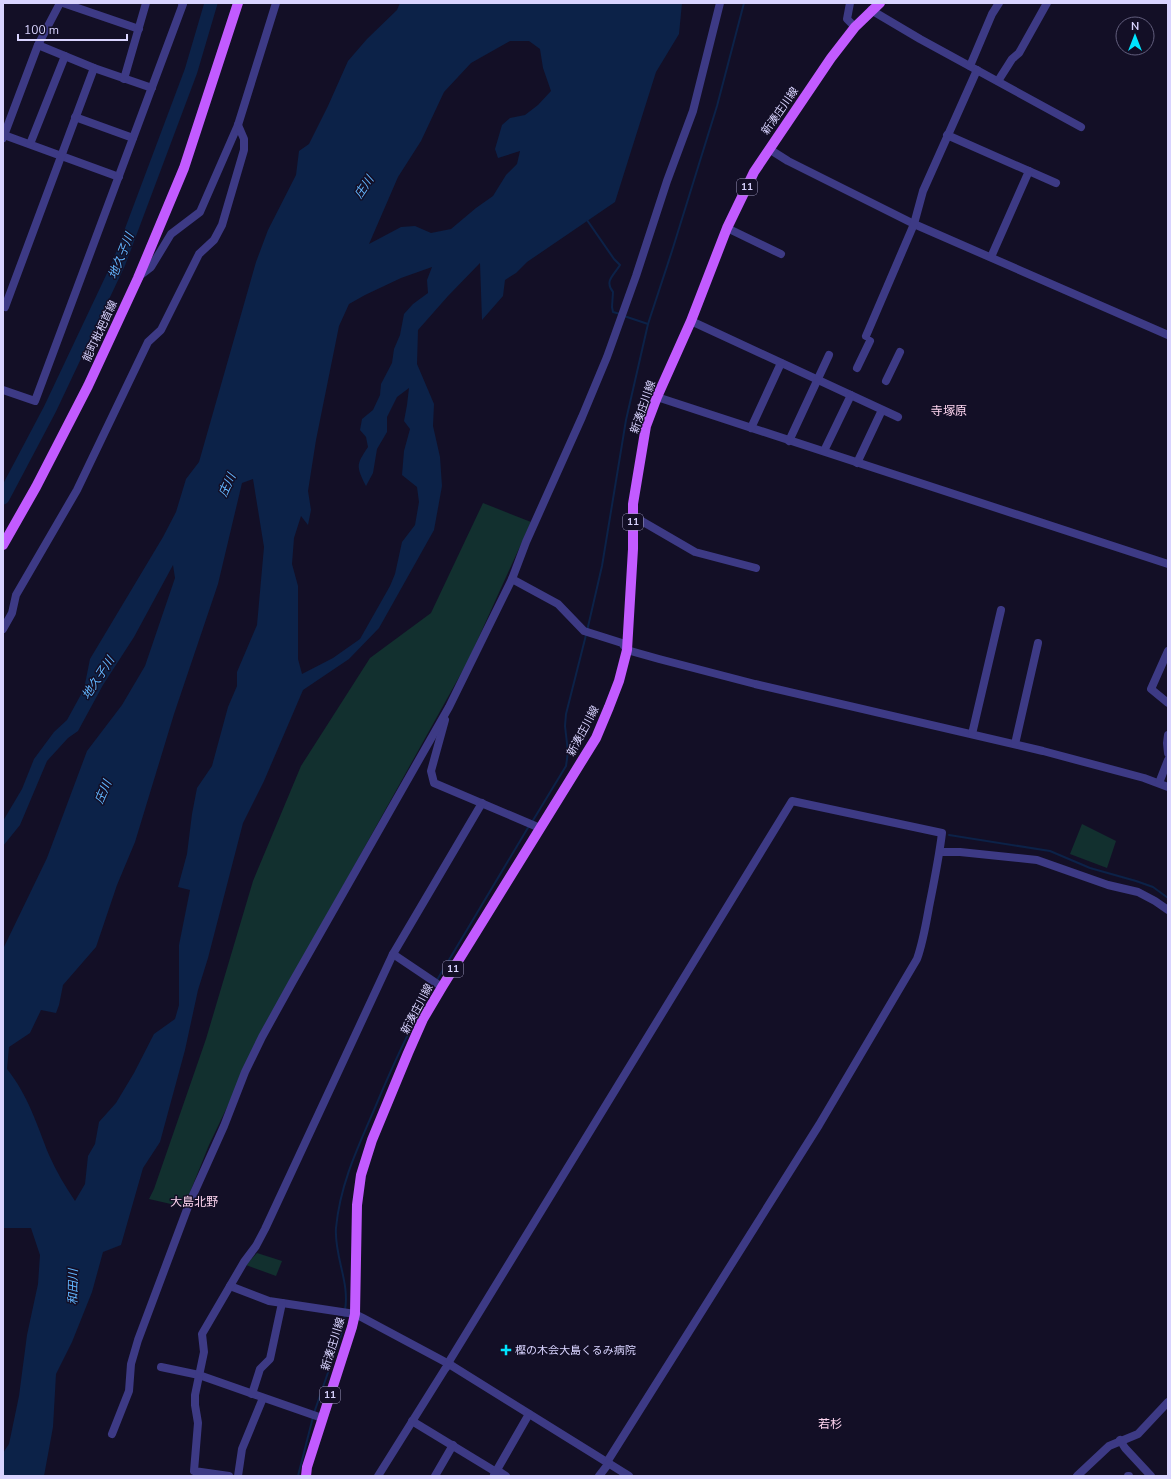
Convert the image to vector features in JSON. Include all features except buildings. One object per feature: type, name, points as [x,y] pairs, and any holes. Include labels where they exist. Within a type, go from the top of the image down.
[{"type":"main road","name":"能町枇杷首線","points":[[3,546],[36,487],[88,386],[138,278],[184,168],[238,3]]},
{"type":"main road","name":"新湊庄川線","points":[[306,1476],[307,1467],[355,1314],[357,1205],[361,1175],[366,1158],[423,1019],[596,738],[610,707],[619,681],[627,650],[633,504],[646,426],[657,397],[691,321],[727,228],[754,172],[831,58],[855,27],[880,3]]},
{"type":"street","points":[[60,3],[38,45],[4,136],[119,177]]},
{"type":"street","points":[[63,3],[139,29]]},
{"type":"street","points":[[124,79],[146,3]]},
{"type":"street","points":[[3,390],[35,401],[152,88],[183,4],[182,3]]},
{"type":"street","points":[[138,278],[151,267],[171,234],[200,212],[238,125],[276,3]]},
{"type":"street","points":[[112,1434],[128,1391],[131,1364],[138,1340],[190,1204],[224,1126],[245,1072],[262,1037],[293,981],[449,707],[512,579],[585,411],[634,283],[667,180],[693,111],[720,3]]},
{"type":"street","points":[[850,3],[847,19],[855,27]]},
{"type":"street","points":[[857,368],[914,224],[923,191],[947,135],[992,14],[999,3]]},
{"type":"street","points":[[998,82],[1012,59],[1019,53],[1047,3]]},
{"type":"street","points":[[871,10],[1081,127]]},
{"type":"street","points":[[38,45],[94,68],[152,88]]},
{"type":"street","points":[[30,144],[64,56]]},
{"type":"street","points":[[4,308],[94,68]]},
{"type":"street","points":[[75,117],[133,138]]},
{"type":"street","points":[[3,629],[12,613],[16,595],[77,490],[148,342],[161,330],[199,254],[214,240],[222,225],[244,150],[244,139],[238,125]]},
{"type":"street","points":[[947,135],[1056,183]]},
{"type":"street","points":[[769,149],[795,164],[914,224],[1168,335]]},
{"type":"street","points":[[991,257],[1029,171]]},
{"type":"street","points":[[727,228],[781,254]]},
{"type":"street","points":[[691,321],[898,417]]},
{"type":"street","points":[[886,381],[900,352]]},
{"type":"street","points":[[788,441],[829,355]]},
{"type":"street","points":[[751,428],[781,363]]},
{"type":"street","points":[[824,451],[851,395]]},
{"type":"street","points":[[657,397],[1168,564]]},
{"type":"street","points":[[857,463],[882,410]]},
{"type":"street","points":[[633,516],[695,552],[756,568]]},
{"type":"street","points":[[512,579],[558,604],[587,632],[622,643],[627,650],[659,660],[755,684],[1015,744],[1144,778],[1168,787]]},
{"type":"street","points":[[972,734],[1001,610]]},
{"type":"street","points":[[1015,744],[1038,643]]},
{"type":"street","points":[[1168,651],[1151,689],[1168,704]]},
{"type":"street","points":[[449,707],[431,771],[434,783],[540,828]]},
{"type":"street","points":[[1168,735],[1168,753]]},
{"type":"street","points":[[1159,783],[1168,760]]},
{"type":"street","points":[[378,1476],[792,801],[942,833],[940,852],[917,959],[819,1125],[599,1476]]},
{"type":"street","points":[[229,1476],[194,1471],[198,1423],[195,1395],[204,1352],[202,1334],[265,1229],[393,954],[482,803]]},
{"type":"street","points":[[940,852],[960,852],[1037,860],[1108,885],[1138,892],[1168,910]]},
{"type":"street","points":[[393,954],[442,987]]},
{"type":"street","points":[[230,1286],[269,1301],[355,1314],[448,1364],[629,1476]]},
{"type":"street","points":[[252,1394],[260,1369],[270,1359],[282,1303]]},
{"type":"street","points":[[161,1367],[199,1375],[322,1418]]},
{"type":"street","points":[[238,1476],[242,1449],[263,1398]]},
{"type":"street","points":[[1077,1476],[1109,1446],[1120,1440],[1138,1434],[1168,1402]]},
{"type":"street","points":[[495,1473],[529,1414]]},
{"type":"street","points":[[412,1421],[453,1445],[495,1473],[506,1476]]},
{"type":"street","points":[[1120,1440],[1125,1448],[1151,1476]]},
{"type":"street","points":[[435,1476],[453,1445]]},
{"type":"green space","points":[[483,503],[531,522],[468,661],[268,1021],[209,1145],[184,1207],[149,1199],[154,1189],[206,1039],[253,881],[301,766],[370,658],[431,613]]},
{"type":"green space","points":[[1082,824],[1116,841],[1107,868],[1070,854]]},
{"type":"green space","points":[[257,1253],[282,1261],[276,1276],[246,1265]]},
{"type":"water","points":[[400,3],[682,3],[679,34],[656,72],[615,202],[527,262],[516,273],[505,280],[503,296],[482,320],[480,263],[418,330],[417,364],[434,404],[433,426],[440,457],[442,486],[434,530],[379,628],[349,659],[303,690],[264,781],[243,823],[208,958],[198,990],[185,1050],[160,1142],[143,1168],[121,1245],[103,1252],[92,1292],[72,1342],[56,1374],[53,1427],[44,1476],[3,1476],[3,1453],[9,1444],[19,1396],[27,1335],[38,1284],[40,1255],[31,1228],[3,1228],[3,949],[47,858],[87,751],[122,705],[145,666],[175,578],[173,565],[134,637],[103,685],[78,731],[68,738],[47,761],[20,825],[3,846],[3,821],[22,789],[34,759],[54,732],[67,720],[84,689],[90,659],[163,537],[176,512],[186,479],[199,462],[256,262],[268,230],[296,175],[299,151],[309,144],[348,61],[367,39],[397,10]],"holes":[[[510,41],[529,41],[540,49],[543,68],[551,91],[538,105],[525,115],[510,118],[502,125],[495,149],[498,158],[520,151],[517,164],[506,175],[493,196],[451,229],[431,233],[415,226],[401,227],[369,244],[398,177],[421,141],[444,92],[471,63]],[[432,267],[427,280],[428,293],[413,304],[404,314],[400,335],[394,349],[392,363],[381,384],[380,395],[373,410],[362,419],[360,430],[366,437],[368,447],[359,462],[359,470],[366,486],[373,473],[377,449],[387,432],[387,417],[397,397],[409,388],[404,421],[410,429],[404,451],[402,475],[417,487],[419,502],[415,525],[402,542],[395,574],[390,586],[360,639],[333,658],[302,674],[298,659],[298,586],[292,564],[294,538],[301,516],[308,525],[311,510],[308,491],[316,440],[339,326],[349,304],[401,278]],[[253,479],[264,547],[257,625],[237,672],[237,686],[228,707],[212,766],[197,788],[187,854],[178,887],[190,890],[179,945],[179,1005],[175,1019],[154,1034],[134,1073],[116,1103],[99,1122],[95,1144],[88,1156],[85,1184],[75,1201],[49,1155],[36,1121],[21,1089],[7,1069],[9,1047],[30,1033],[41,1010],[56,1013],[63,985],[96,947],[117,885],[135,842],[174,714],[218,584],[242,483]]]},
{"type":"waterway","name":"地久子川","points":[[3,498],[50,409],[119,263],[191,71],[211,3]]},
{"type":"waterway","points":[[587,631],[602,566],[626,420],[648,324],[717,106],[744,3]]},
{"type":"waterway","points":[[587,220],[614,259],[620,265],[611,278],[609,285],[613,292],[613,312],[620,314]]},
{"type":"waterway","points":[[624,316],[648,324]]},
{"type":"waterway","points":[[532,822],[566,766],[568,752],[565,726],[566,714],[586,635]]},
{"type":"waterway","points":[[437,980],[529,826]]},
{"type":"waterway","points":[[949,835],[1050,851],[1090,868],[1153,887],[1168,898]]},
{"type":"waterway","points":[[345,1310],[346,1300],[344,1279],[336,1238],[338,1212],[345,1182],[361,1139],[395,1062],[410,1030],[435,984]]},
{"type":"waterway","points":[[314,1413],[342,1332],[345,1314]]},
{"type":"waterway","points":[[298,1476],[313,1417]]},
{"type":"place","name":"樫の木会大島くるみ病院","points":[[506,1350]]},
{"type":"district","name":"寺塚原","points":[[949,411]]},
{"type":"district","name":"大島北野","points":[[194,1202]]},
{"type":"district","name":"若杉","points":[[830,1424]]},
{"type":"water label","name":"庄川","points":[[364,187]]},
{"type":"water label","name":"庄川","points":[[227,485]]},
{"type":"water label","name":"庄川","points":[[103,792]]},
{"type":"water label","name":"和田川","points":[[73,1287]]}]
